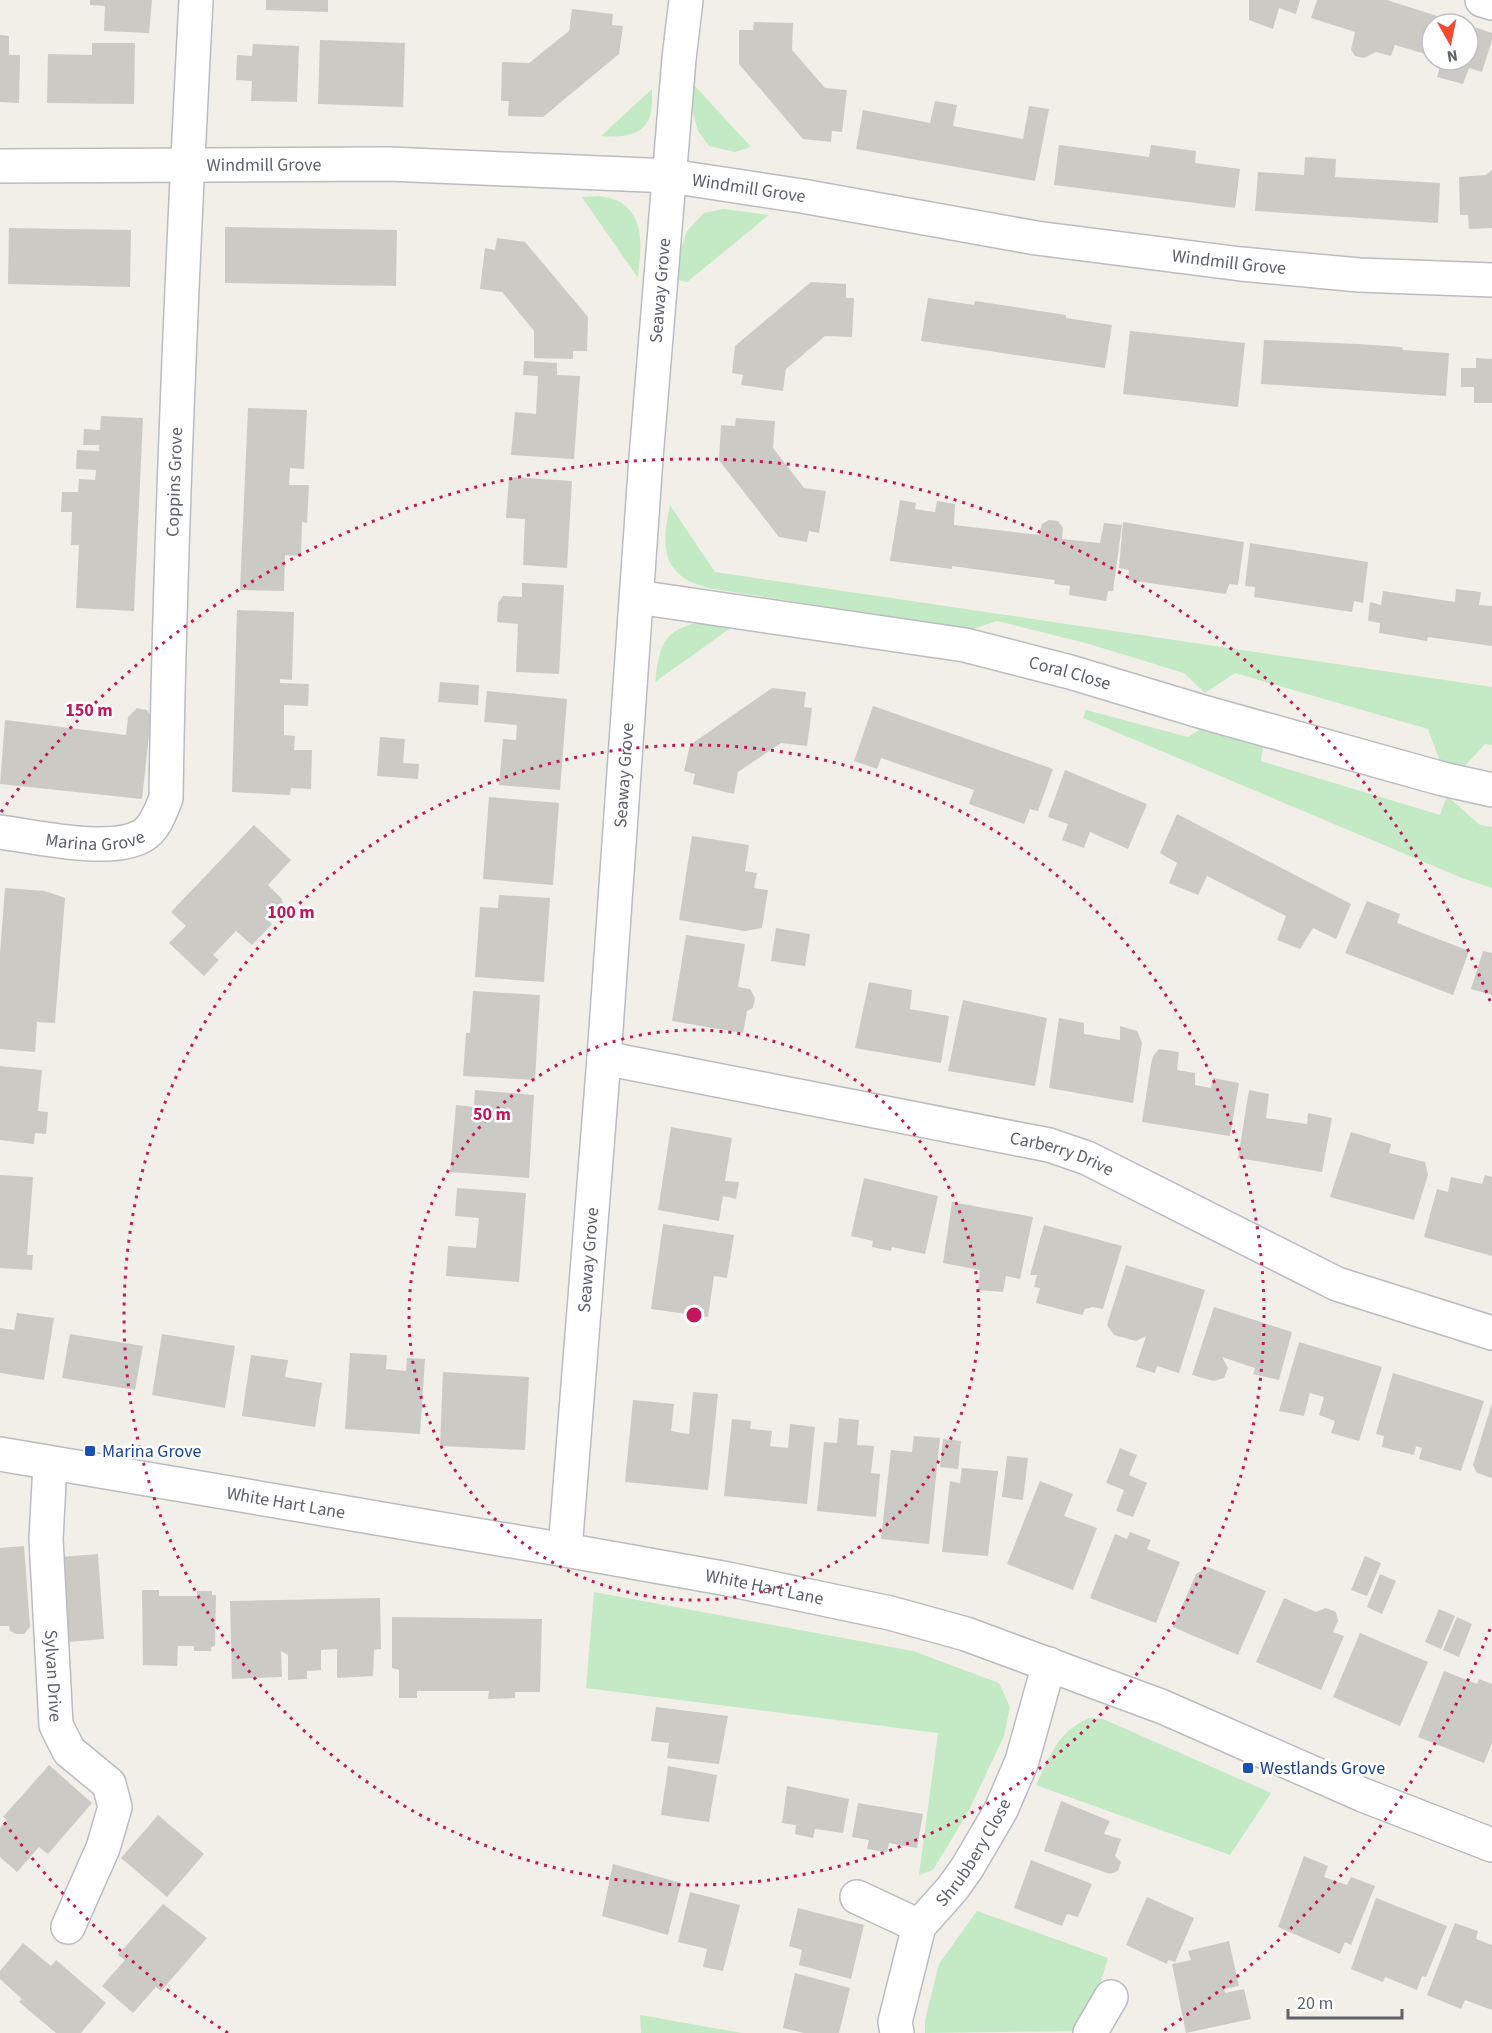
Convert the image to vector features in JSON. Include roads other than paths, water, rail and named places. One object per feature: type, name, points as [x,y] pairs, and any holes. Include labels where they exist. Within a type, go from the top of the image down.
[{"type":"street","name":"Coppins Grove","points":[[166,798],[169,592],[196,0]]},
{"type":"street","name":"Seaway Grove","points":[[565,1550],[604,1058],[646,458],[679,58],[686,0]]},
{"type":"street","points":[[1482,0],[1492,3]]},
{"type":"street","name":"Windmill Grove","points":[[0,166],[187,167],[389,164],[670,176],[802,196],[1047,240],[1300,269],[1492,280]]},
{"type":"street","name":"Coral Close","points":[[638,597],[965,645],[1070,672],[1443,779],[1492,790]]},
{"type":"street","name":"Marina Grove","points":[[0,832],[114,845],[143,836],[158,819],[166,798]]},
{"type":"street","name":"Carberry Drive","points":[[604,1058],[1049,1145],[1087,1158],[1337,1284],[1492,1333]]},
{"type":"street","name":"White Hart Lane","points":[[0,1454],[565,1550],[728,1579],[890,1612],[966,1634],[1163,1707],[1363,1795],[1492,1845]]},
{"type":"street","name":"Sylvan Drive","points":[[50,1464],[46,1539],[56,1725],[69,1751],[109,1784],[115,1807],[103,1848],[68,1927]]},
{"type":"street","name":"Shrubbery Close","points":[[897,2033],[895,2022],[919,1926],[962,1875],[982,1846],[1001,1810],[1022,1761],[1048,1665]]},
{"type":"street","points":[[857,1897],[919,1926]]},
{"type":"street","points":[[1090,2033],[1111,1997]]},
{"type":"place","name":"Marina Grove","points":[[90,1451]]},
{"type":"place","name":"Westlands Grove","points":[[1248,1768]]}]
